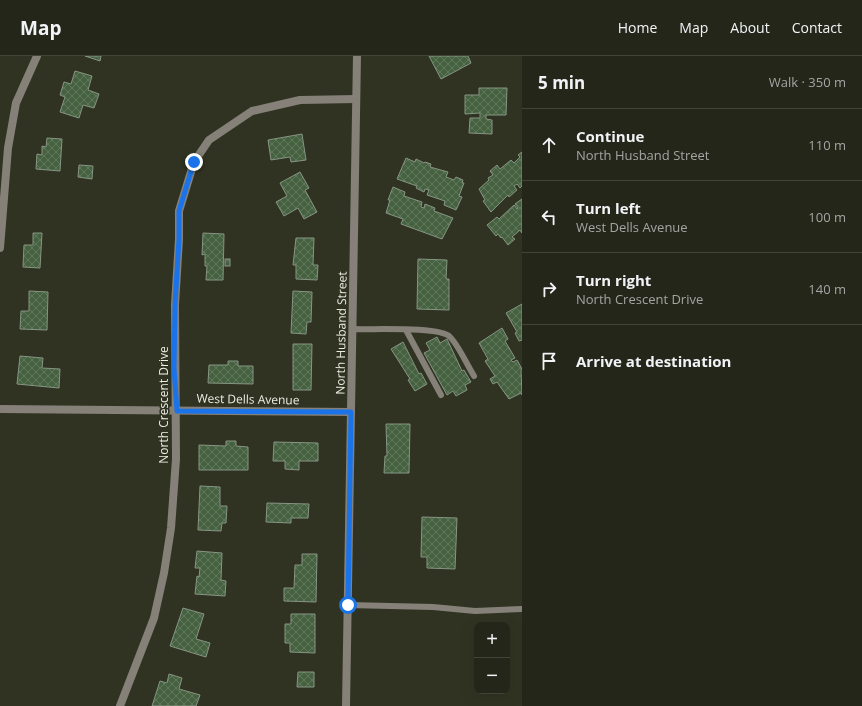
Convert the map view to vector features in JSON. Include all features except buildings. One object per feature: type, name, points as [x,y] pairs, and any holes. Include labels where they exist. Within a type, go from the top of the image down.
[{"type":"street","points":[[0,248],[8,148],[16,103],[37,56]]},
{"type":"street","name":"North Husband Street","points":[[346,706],[357,56]]},
{"type":"street","name":"North Crescent Drive","points":[[120,706],[154,618],[164,573],[172,520],[176,459],[177,411],[175,313],[179,211],[194,162],[209,140],[252,111],[300,100],[356,99]]},
{"type":"street","name":"West Dells Avenue","points":[[0,409],[351,412]]},
{"type":"lane","points":[[353,329],[437,331],[450,336],[474,376]]},
{"type":"lane","points":[[406,330],[441,396]]},
{"type":"lane","points":[[348,605],[433,607],[475,611],[522,609]]},
{"type":"route","points":[[194,162],[179,211],[174,368],[177,411],[351,412],[348,605]]}]
